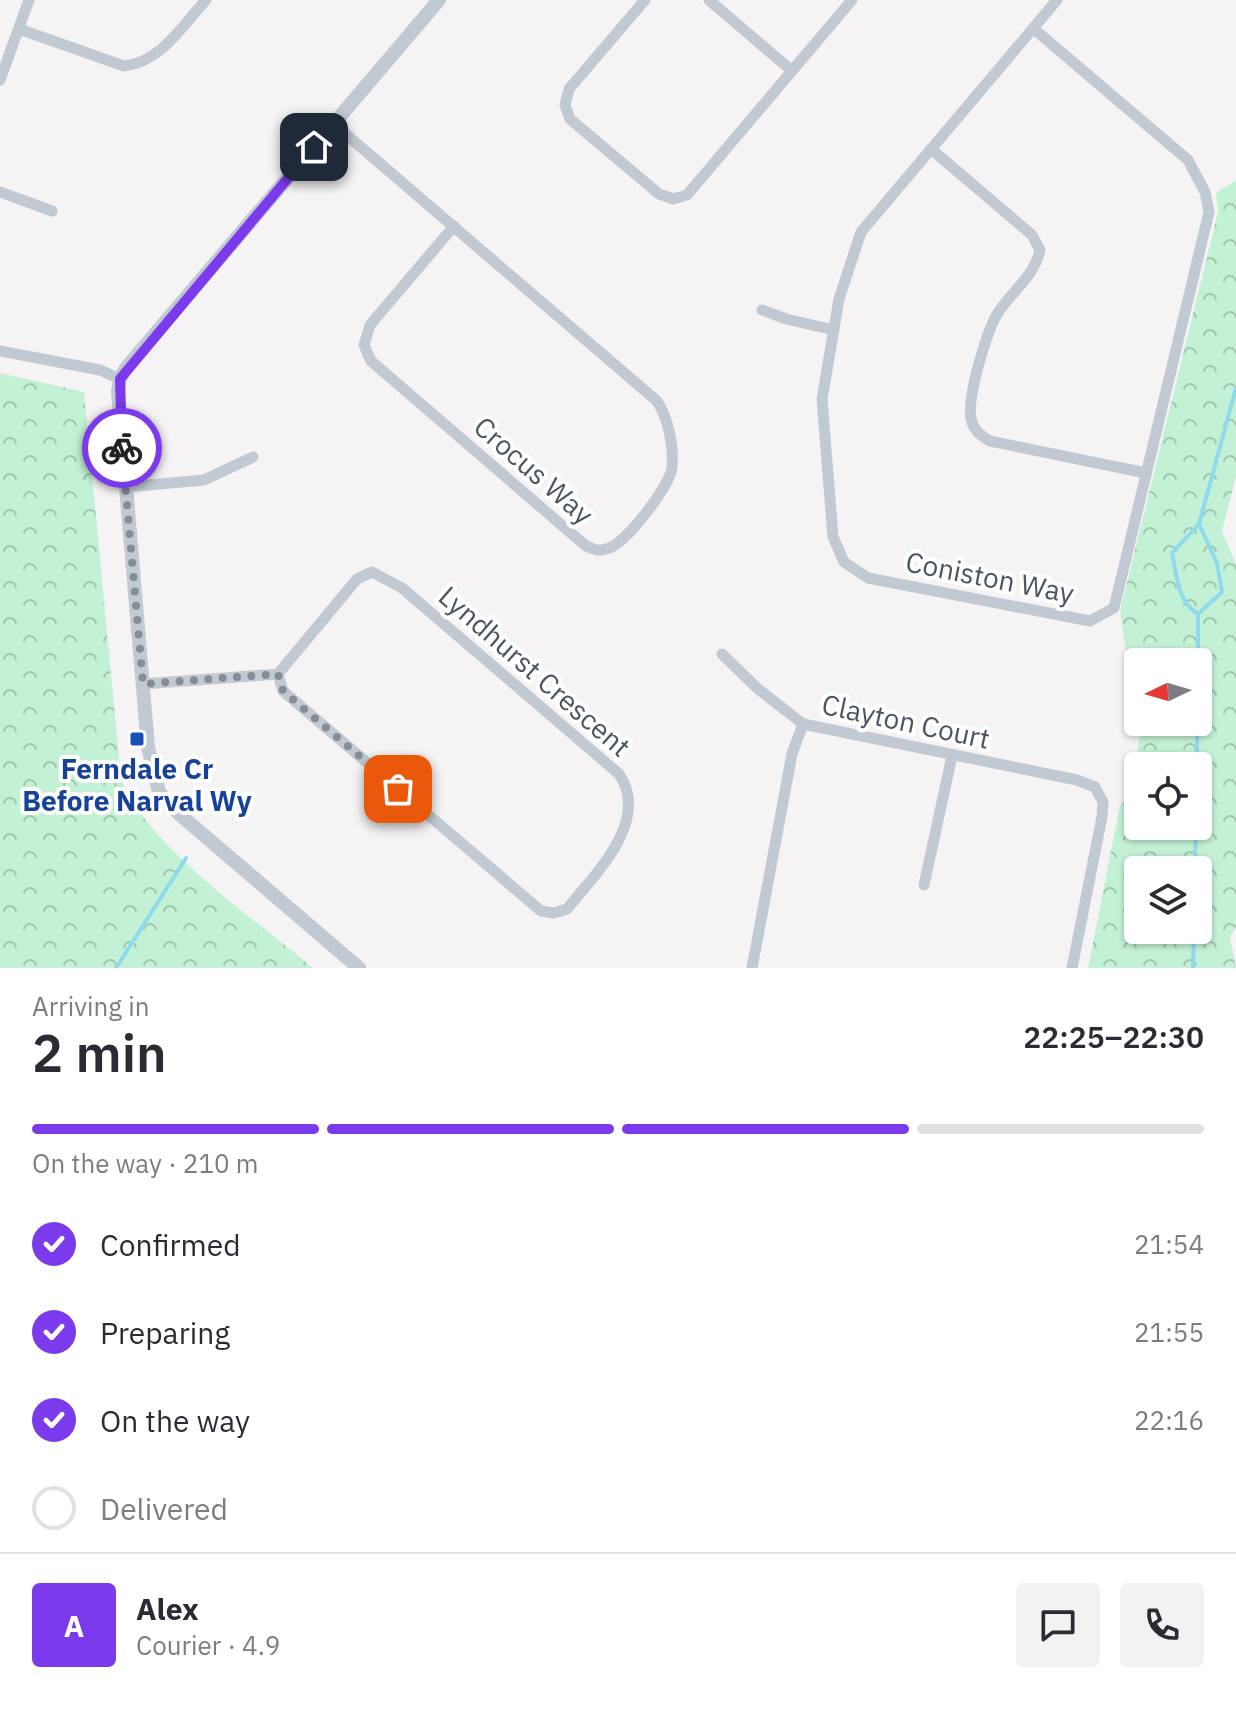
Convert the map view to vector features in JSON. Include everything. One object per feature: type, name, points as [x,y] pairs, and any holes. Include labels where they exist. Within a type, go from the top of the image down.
[{"type":"street","points":[[0,80],[29,0]]},
{"type":"street","points":[[19,29],[124,66],[140,64],[154,57],[206,0]]},
{"type":"street","points":[[359,968],[167,803],[152,769],[118,408],[120,379],[439,0]]},
{"type":"street","points":[[645,0],[569,89],[565,105],[570,119],[659,194],[673,199],[687,195],[852,0]]},
{"type":"street","points":[[709,0],[791,70]]},
{"type":"street","name":"Coniston Way","points":[[1034,29],[1188,160],[1205,192],[1209,212],[1114,608],[1103,617],[1090,621],[868,578],[844,562],[833,537],[822,399],[839,299],[861,232],[1057,0]]},
{"type":"street","name":"Crocus Way","points":[[334,124],[454,226],[657,401],[663,410],[672,468],[666,487],[611,548],[597,551],[586,546],[371,361],[364,345],[370,325],[454,226]]},
{"type":"street","points":[[931,149],[1032,235],[1040,250],[1036,267],[999,312],[982,349],[970,416],[977,433],[990,441],[1146,473]]},
{"type":"street","points":[[0,192],[52,211]]},
{"type":"street","points":[[762,310],[834,330]]},
{"type":"street","points":[[0,351],[100,370],[120,379]]},
{"type":"street","points":[[126,487],[204,480],[253,457]]},
{"type":"street","name":"Lyndhurst Crescent","points":[[372,572],[402,588],[619,774],[626,784],[628,801],[619,840],[567,909],[554,913],[541,911],[283,691],[278,674],[357,579],[372,572]]},
{"type":"street","name":"Clayton Court","points":[[722,654],[769,698],[803,724],[1077,780],[1100,793],[1102,817],[1072,968]]},
{"type":"street","points":[[143,684],[278,674]]},
{"type":"street","points":[[752,968],[792,754],[803,724]]},
{"type":"street","points":[[924,885],[932,861],[952,756]]},
{"type":"green space","points":[[1236,180],[1236,476],[1222,531],[1236,564],[1236,926],[1230,938],[1236,968],[1088,968],[1120,805],[1124,801],[1124,840],[1212,840],[1212,752],[1137,752],[1140,736],[1212,736],[1212,648],[1125,648],[1120,611],[1218,212],[1216,193]]},
{"type":"green space","points":[[0,373],[84,392],[121,779],[134,804],[154,830],[205,881],[313,968],[0,968]]},
{"type":"waterway","points":[[1198,614],[1222,592],[1217,563],[1199,524],[1236,388]]},
{"type":"waterway","points":[[1198,614],[1182,595],[1172,553],[1199,524]]},
{"type":"waterway","points":[[1198,614],[1198,648]]},
{"type":"waterway","points":[[1197,736],[1197,752]]},
{"type":"waterway","points":[[1195,856],[1196,840]]},
{"type":"waterway","points":[[116,968],[186,858]]},
{"type":"waterway","points":[[1193,968],[1194,944]]},
{"type":"way so far","points":[[122,448],[143,684],[278,674],[283,691],[398,789]]},
{"type":"place","name":"Ferndale Cr Before Narval Wy","points":[[137,739]]},
{"type":"route","points":[[122,448],[118,392],[126,368],[314,147]]}]
